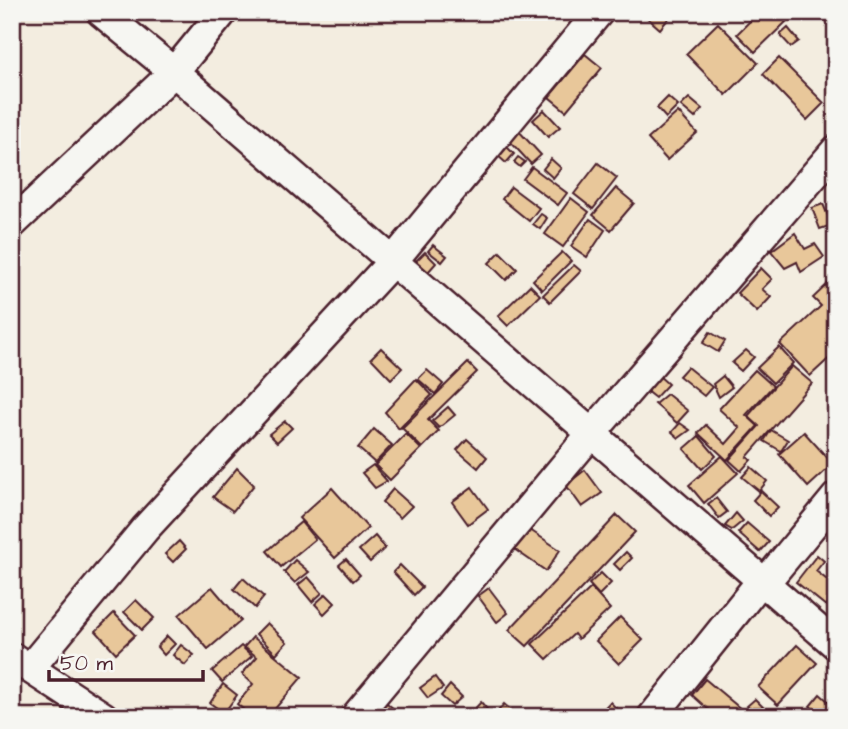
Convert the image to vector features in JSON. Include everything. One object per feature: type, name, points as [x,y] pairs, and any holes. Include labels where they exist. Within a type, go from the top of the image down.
[{"type":"street","points":[[101,12],[174,72],[836,645]]},
{"type":"street","points":[[12,224],[174,72],[223,12]]},
{"type":"street","points":[[104,717],[21,662],[393,261],[599,12]]},
{"type":"street","points":[[355,717],[591,434],[836,150]]},
{"type":"street","points":[[761,581],[764,584],[836,497]]},
{"type":"street","points":[[652,717],[761,581]]},
{"type":"building","points":[[647,12],[674,12],[660,29],[644,15]]},
{"type":"building","points":[[759,12],[776,12],[786,22],[755,52],[737,34]]},
{"type":"building","points":[[718,23],[758,63],[726,95],[686,54]]},
{"type":"building","points":[[788,28],[799,41],[791,47],[780,35]]},
{"type":"building","points":[[585,54],[602,68],[566,111],[549,97]]},
{"type":"building","points":[[779,58],[824,103],[807,120],[763,74]]},
{"type":"building","points":[[668,97],[678,106],[666,118],[657,108]]},
{"type":"building","points":[[689,98],[702,109],[695,118],[681,106]]},
{"type":"building","points":[[544,110],[560,127],[548,137],[533,120]]},
{"type":"building","points":[[678,112],[697,133],[667,160],[648,139]]},
{"type":"building","points":[[517,129],[541,155],[531,164],[507,138]]},
{"type":"building","points":[[505,145],[514,154],[506,163],[497,155]]},
{"type":"building","points":[[518,157],[525,162],[520,167],[514,162]]},
{"type":"building","points":[[551,159],[561,168],[553,178],[543,169]]},
{"type":"building","points":[[598,163],[617,178],[593,209],[574,194]]},
{"type":"building","points":[[532,167],[567,193],[558,205],[523,179]]},
{"type":"building","points":[[511,187],[539,208],[529,221],[502,199]]},
{"type":"building","points":[[616,188],[634,203],[611,230],[593,215]]},
{"type":"building","points":[[571,198],[589,212],[563,247],[545,234]]},
{"type":"building","points":[[823,204],[832,225],[820,229],[812,208]]},
{"type":"building","points":[[541,214],[547,218],[540,229],[533,224]]},
{"type":"building","points":[[590,219],[605,230],[587,257],[571,246]]},
{"type":"building","points":[[795,233],[805,249],[815,244],[824,257],[801,272],[797,262],[785,268],[771,251]]},
{"type":"building","points":[[433,245],[447,256],[442,262],[428,251]]},
{"type":"building","points":[[425,252],[436,263],[428,272],[416,261]]},
{"type":"building","points":[[500,252],[517,269],[506,280],[489,263]]},
{"type":"building","points":[[562,252],[571,261],[542,290],[533,280]]},
{"type":"building","points":[[574,265],[581,271],[550,302],[543,295]]},
{"type":"building","points":[[761,268],[772,279],[762,289],[771,297],[757,312],[737,293]]},
{"type":"building","points":[[836,276],[836,352],[810,376],[780,344],[821,306],[813,298]]},
{"type":"building","points":[[530,285],[540,295],[508,326],[498,316]]},
{"type":"building","points":[[710,332],[725,341],[718,352],[703,343]]},
{"type":"building","points":[[779,347],[793,363],[773,383],[757,368]]},
{"type":"building","points":[[381,348],[402,368],[391,379],[371,358]]},
{"type":"building","points":[[746,350],[754,357],[741,371],[732,363]]},
{"type":"building","points":[[468,363],[477,372],[428,420],[439,431],[422,448],[402,428]]},
{"type":"building","points":[[792,366],[812,383],[747,457],[751,460],[741,471],[729,460],[759,426],[748,416]]},
{"type":"building","points":[[687,367],[712,387],[704,396],[679,376]]},
{"type":"building","points":[[427,370],[443,384],[435,394],[418,379]]},
{"type":"building","points":[[755,370],[773,386],[746,415],[758,426],[727,460],[698,433],[706,425],[726,444],[740,428],[719,409]]},
{"type":"building","points":[[658,375],[668,384],[655,398],[645,390]]},
{"type":"building","points":[[723,376],[732,387],[719,397],[713,384]]},
{"type":"building","points":[[416,379],[432,395],[399,429],[385,412]]},
{"type":"building","points":[[667,394],[688,411],[677,423],[655,404]]},
{"type":"building","points":[[448,407],[455,415],[439,428],[432,421]]},
{"type":"building","points":[[285,421],[292,428],[277,442],[269,434]]},
{"type":"building","points":[[680,423],[690,430],[679,438],[672,432]]},
{"type":"building","points":[[374,429],[392,445],[375,463],[358,448]]},
{"type":"building","points":[[771,430],[788,440],[781,451],[764,441]]},
{"type":"building","points":[[804,432],[833,464],[808,487],[779,454]]},
{"type":"building","points":[[406,434],[421,449],[390,480],[375,465]]},
{"type":"building","points":[[699,436],[716,456],[702,469],[684,449]]},
{"type":"building","points":[[467,439],[487,457],[478,468],[457,450]]},
{"type":"building","points":[[722,456],[738,473],[704,503],[689,485]]},
{"type":"building","points":[[373,465],[387,481],[375,488],[362,473]]},
{"type":"building","points":[[751,467],[767,481],[759,491],[742,477]]},
{"type":"building","points":[[237,468],[254,485],[233,511],[213,497]]},
{"type":"building","points":[[585,470],[602,493],[582,507],[566,485]]},
{"type":"building","points":[[472,487],[488,509],[468,524],[452,502]]},
{"type":"building","points":[[332,488],[368,528],[335,558],[299,518]]},
{"type":"building","points":[[393,489],[412,506],[400,518],[382,502]]},
{"type":"building","points":[[761,491],[778,507],[769,516],[753,500]]},
{"type":"building","points":[[716,498],[727,512],[719,518],[708,504]]},
{"type":"building","points":[[736,513],[743,521],[732,530],[725,526]]},
{"type":"building","points":[[617,515],[635,532],[527,646],[509,630]]},
{"type":"building","points":[[301,522],[315,539],[281,567],[267,551]]},
{"type":"building","points":[[747,523],[769,542],[760,552],[738,533]]},
{"type":"building","points":[[527,528],[560,550],[546,571],[514,549]]},
{"type":"building","points":[[375,536],[385,548],[370,562],[359,550]]},
{"type":"building","points":[[179,541],[186,549],[173,562],[165,554]]},
{"type":"building","points":[[626,552],[632,558],[620,570],[614,564]]},
{"type":"building","points":[[817,555],[824,561],[816,571],[836,587],[836,593],[826,606],[796,582]]},
{"type":"building","points":[[346,559],[360,575],[353,581],[339,565]]},
{"type":"building","points":[[295,560],[309,572],[295,583],[284,572]]},
{"type":"building","points":[[400,565],[422,587],[414,595],[393,572]]},
{"type":"building","points":[[601,573],[611,583],[599,595],[589,584]]},
{"type":"building","points":[[308,577],[322,593],[312,602],[298,585]]},
{"type":"building","points":[[243,578],[264,597],[255,608],[234,589]]},
{"type":"building","points":[[212,587],[241,621],[208,649],[179,615]]},
{"type":"building","points":[[489,588],[508,613],[497,622],[478,596]]},
{"type":"building","points":[[591,588],[610,609],[578,639],[574,634],[547,659],[532,644]]},
{"type":"building","points":[[326,594],[335,603],[324,614],[315,604]]},
{"type":"building","points":[[136,600],[154,618],[142,630],[124,612]]},
{"type":"building","points":[[114,613],[135,635],[116,653],[96,631]]},
{"type":"building","points":[[620,617],[643,640],[619,664],[596,641]]},
{"type":"building","points":[[267,623],[287,642],[276,654],[256,634]]},
{"type":"building","points":[[167,636],[175,644],[164,655],[157,647]]},
{"type":"building","points":[[253,637],[302,677],[268,717],[252,717],[237,704],[253,684],[242,674],[257,657],[244,647]]},
{"type":"building","points":[[181,645],[194,655],[185,665],[173,655]]},
{"type":"building","points":[[797,645],[817,663],[778,705],[758,687]]},
{"type":"building","points":[[241,646],[252,656],[222,682],[212,671]]},
{"type":"building","points":[[435,677],[443,688],[428,698],[420,688]]},
{"type":"building","points":[[705,679],[742,710],[737,717],[705,717],[710,711],[692,695]]},
{"type":"building","points":[[223,684],[237,695],[224,713],[210,703]]},
{"type":"building","points":[[450,685],[462,697],[452,706],[441,696]]},
{"type":"building","points":[[820,694],[836,708],[836,717],[822,717],[810,706]]},
{"type":"building","points":[[381,698],[394,709],[387,717],[382,717],[373,708]]},
{"type":"building","points":[[755,699],[764,708],[756,716],[747,706]]},
{"type":"building","points":[[481,702],[491,714],[489,717],[467,717]]},
{"type":"building","points":[[610,702],[623,715],[621,717],[598,715]]},
{"type":"building","points":[[504,704],[519,717],[493,717]]}]
